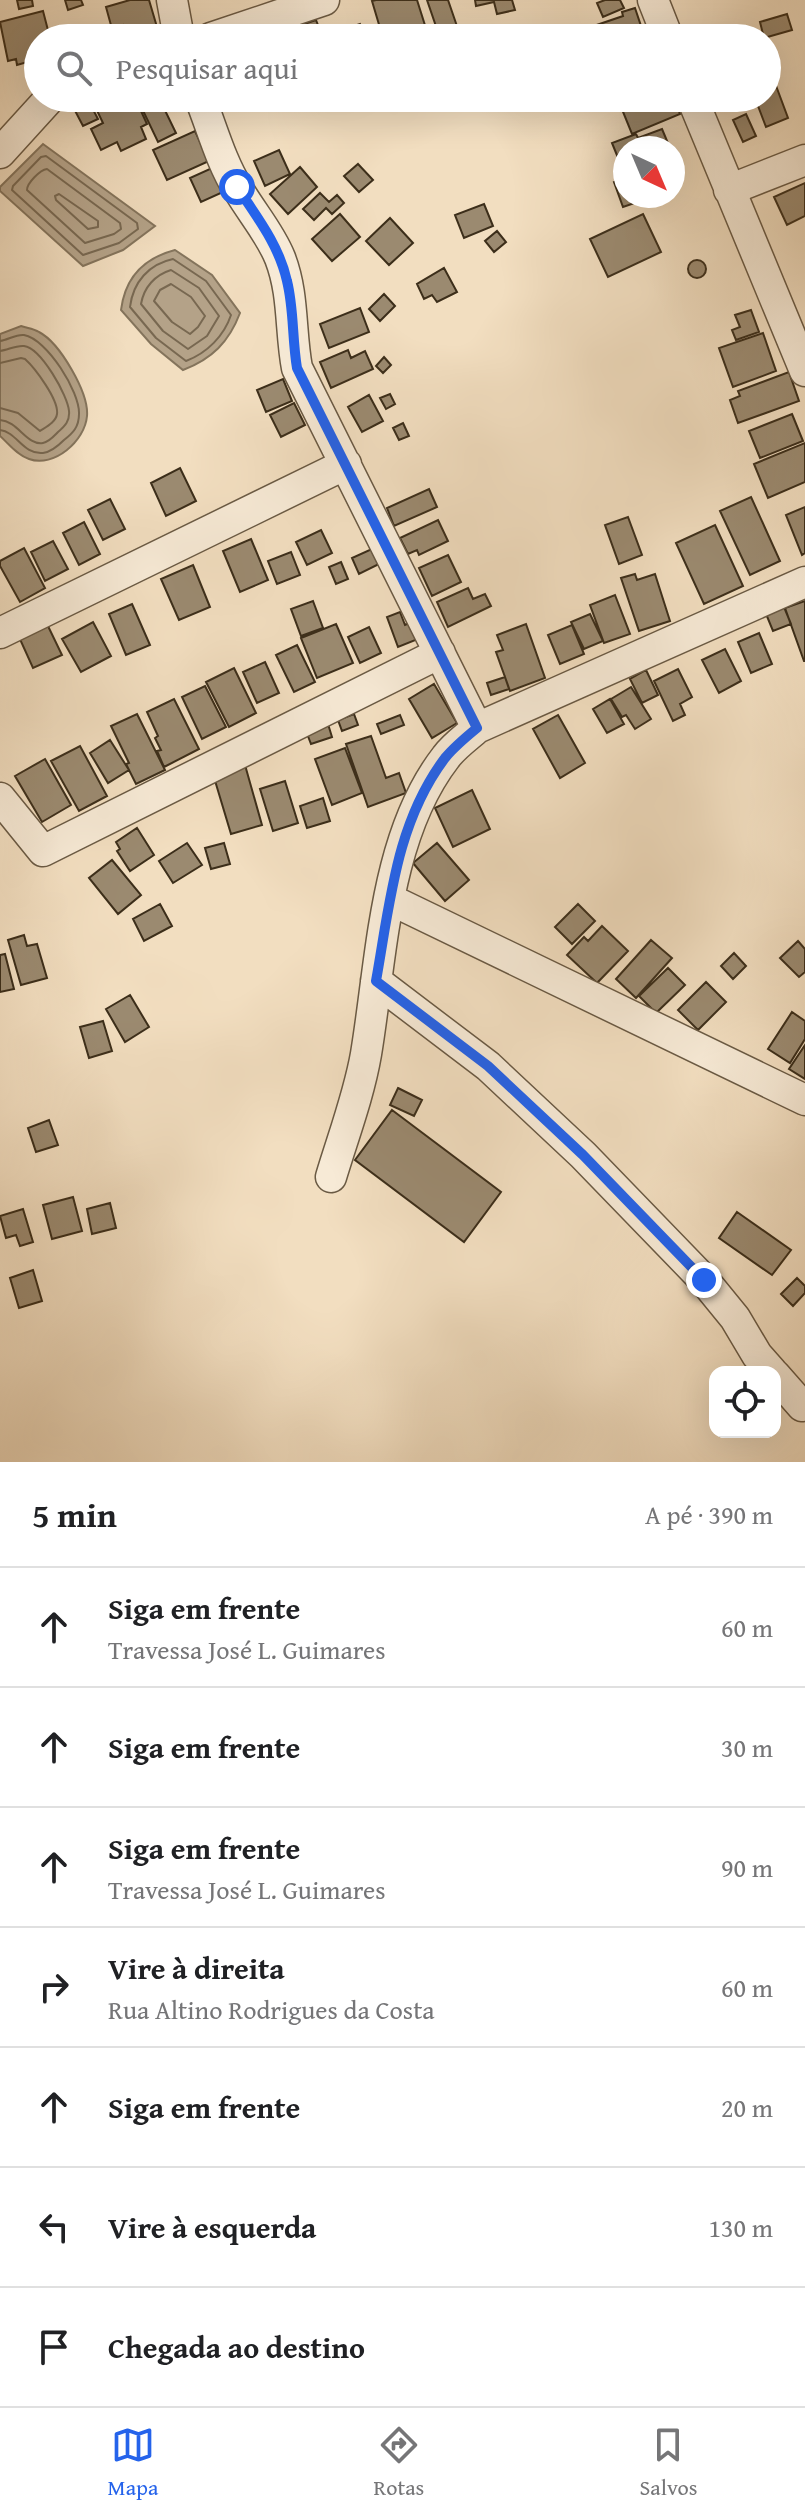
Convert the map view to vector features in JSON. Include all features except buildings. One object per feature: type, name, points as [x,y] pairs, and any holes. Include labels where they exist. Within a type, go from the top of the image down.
[{"type":"street","points":[[172,0],[176,24]]},
{"type":"street","points":[[253,24],[324,0]]},
{"type":"street","points":[[653,0],[662,24]]},
{"type":"street","points":[[0,153],[37,112]]},
{"type":"street","points":[[206,112],[237,187],[280,258],[292,310],[292,339],[297,368],[477,728]]},
{"type":"street","points":[[698,112],[805,371]]},
{"type":"street","points":[[729,190],[805,160]]},
{"type":"street","points":[[0,633],[346,464]]},
{"type":"street","points":[[331,1177],[365,1058],[389,899],[398,860],[417,804],[447,755],[477,728],[805,582]]},
{"type":"street","points":[[0,798],[43,851],[440,653]]},
{"type":"street","points":[[389,899],[805,1100]]},
{"type":"street","points":[[376,981],[488,1066],[583,1155],[704,1280],[735,1318],[767,1366]]},
{"type":"street","points":[[781,1382],[802,1406]]},
{"type":"water","points":[[43,144],[155,226],[123,250],[83,266],[0,191],[0,187]]},
{"type":"water","points":[[175,250],[212,275],[240,313],[231,333],[218,348],[203,361],[183,370],[151,344],[121,310],[127,288],[138,271],[154,258]]},
{"type":"water","points":[[21,326],[39,332],[56,347],[72,370],[86,406],[87,416],[81,435],[67,450],[48,460],[25,457],[0,436],[0,334]]},
{"type":"route","points":[[237,187],[280,258],[292,310],[292,339],[297,368],[477,728],[447,755],[417,804],[398,860],[376,981],[488,1066],[583,1155],[704,1280]]}]
